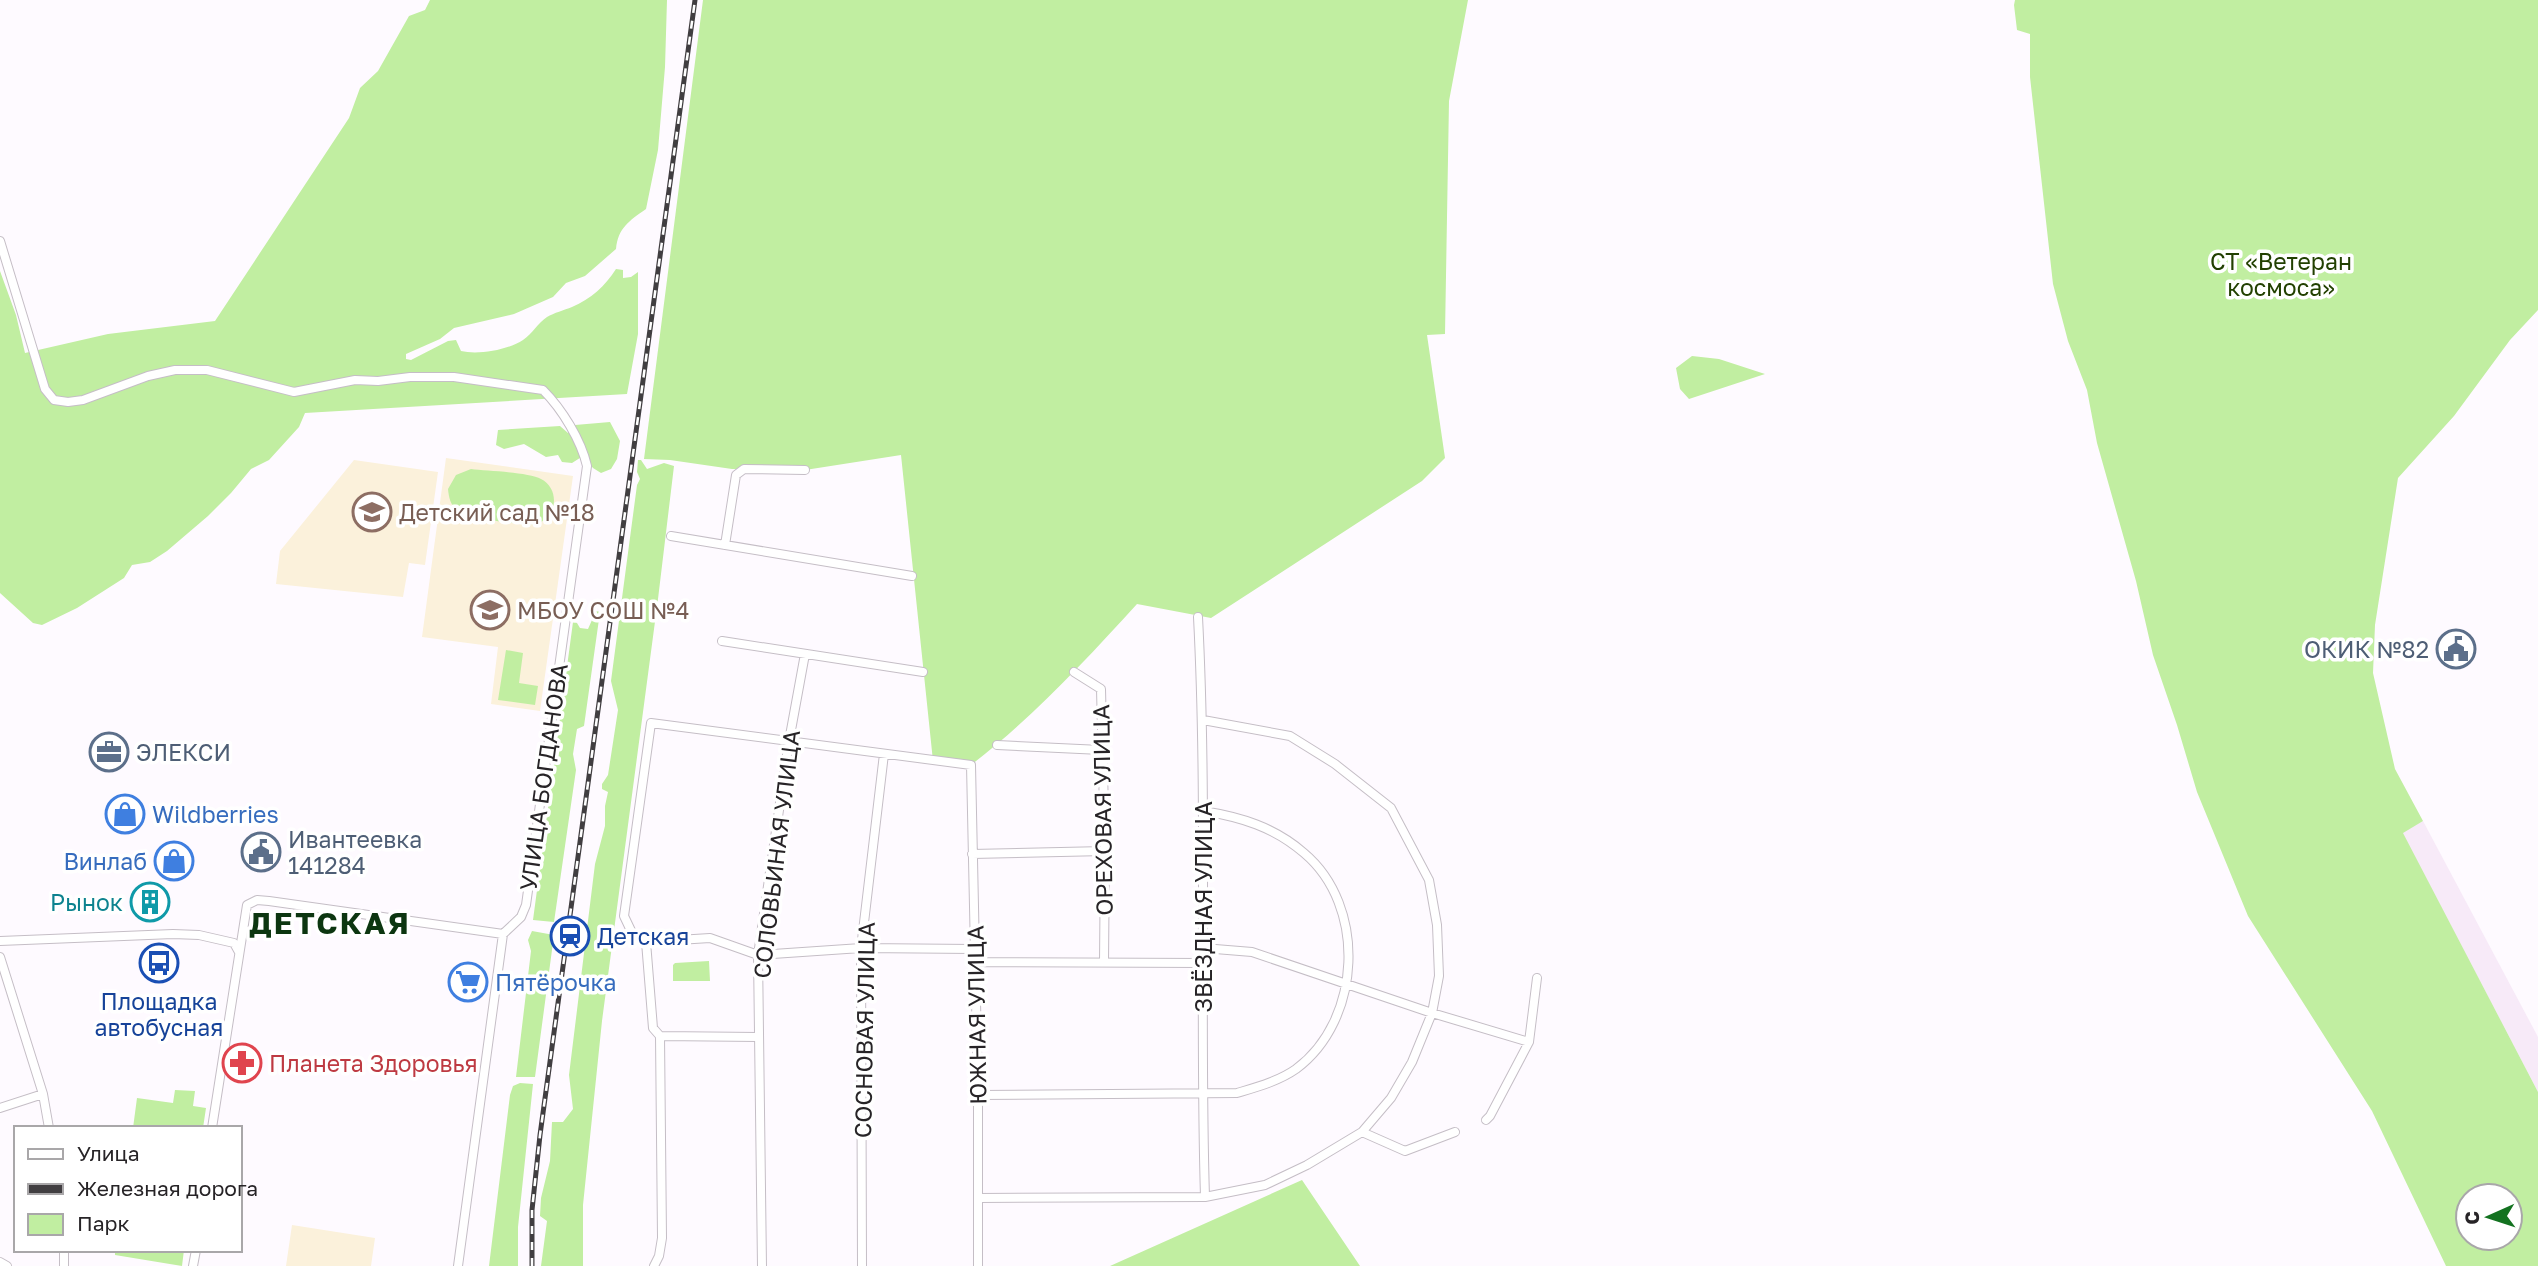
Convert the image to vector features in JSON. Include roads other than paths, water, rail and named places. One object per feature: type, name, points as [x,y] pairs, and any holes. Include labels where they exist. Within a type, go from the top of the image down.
[{"type":"street","name":"УЛИЦА БОГДАНОВА","points":[[0,241],[44,390],[54,400],[83,400],[148,376],[175,370],[207,370],[294,392],[355,380],[454,377],[543,390],[550,397],[584,451],[587,466],[526,905],[521,917],[503,934]]},
{"type":"street","points":[[725,545],[736,475],[744,469],[805,470]]},
{"type":"street","points":[[671,536],[912,576]]},
{"type":"street","name":"ЗВЁЗДНАЯ УЛИЦА","points":[[1198,617],[1203,720],[1202,1093],[1205,1197]]},
{"type":"street","points":[[722,641],[923,672]]},
{"type":"street","name":"СОЛОВЬИНАЯ УЛИЦА","points":[[762,1266],[758,954],[789,741],[805,654]]},
{"type":"street","name":"ОРЕХОВАЯ УЛИЦА","points":[[1074,672],[1101,689],[1105,851],[1104,962]]},
{"type":"street","points":[[978,1198],[1205,1197],[1265,1185],[1307,1165],[1362,1132],[1391,1098],[1412,1062],[1432,1013],[1439,976],[1437,925],[1429,880],[1391,808],[1335,764],[1290,736],[1203,720]]},
{"type":"street","points":[[884,754],[651,723],[624,916],[634,937],[646,942],[710,938],[758,954],[861,948],[974,949]]},
{"type":"street","points":[[997,745],[1101,750]]},
{"type":"street","name":"ЮЖНАЯ УЛИЦА","points":[[884,754],[971,765],[978,1095],[978,1266]]},
{"type":"street","name":"СОСНОВАЯ УЛИЦА","points":[[862,1266],[861,948],[884,754]]},
{"type":"street","points":[[978,1095],[1237,1093],[1263,1086],[1296,1069],[1318,1048],[1336,1017],[1346,984],[1350,949],[1342,908],[1326,876],[1306,853],[1274,831],[1243,819],[1203,811]]},
{"type":"street","points":[[972,854],[1105,851]]},
{"type":"street","points":[[212,1126],[247,905],[257,900],[503,934],[458,1266]]},
{"type":"street","points":[[0,941],[187,934],[234,943],[239,953]]},
{"type":"street","points":[[646,942],[653,1028],[660,1037],[662,1238],[654,1266]]},
{"type":"street","points":[[1203,948],[1252,952],[1432,1013],[1529,1042]]},
{"type":"street","points":[[0,957],[43,1094],[49,1126]]},
{"type":"street","points":[[975,962],[1204,963]]},
{"type":"street","points":[[1486,1121],[1529,1042],[1536,978]]},
{"type":"street","points":[[660,1037],[758,1037]]},
{"type":"street","points":[[0,1108],[43,1094]]},
{"type":"street","points":[[1362,1132],[1405,1151],[1455,1132]]},
{"type":"street","points":[[0,1262],[7,1266]]},
{"type":"railway","points":[[532,1266],[532,1210],[540,1135],[695,0]]},
{"type":"place","name":"Детский сад №18","points":[[372,512]]},
{"type":"place","name":"МБОУ СОШ №4","points":[[490,610]]},
{"type":"place","name":"ОКИК №82","points":[[2456,649]]},
{"type":"place","name":"ЭЛЕКСИ","points":[[109,752]]},
{"type":"place","name":"Wildberries","points":[[125,814]]},
{"type":"place","name":"Ивантеевка 141284","points":[[261,852]]},
{"type":"place","name":"Винлаб","points":[[174,861]]},
{"type":"place","name":"Рынок","points":[[150,902]]},
{"type":"place","name":"Детская","points":[[570,936]]},
{"type":"place","name":"Площадка автобусная","points":[[159,963]]},
{"type":"place","name":"Пятёрочка","points":[[468,982]]},
{"type":"place","name":"Планета Здоровья","points":[[242,1063]]},
{"type":"district","name":"ДЕТСКАЯ","points":[[330,923]]},
{"type":"park label","name":"СТ «Ветеран космоса»","points":[[2281,274]]}]
